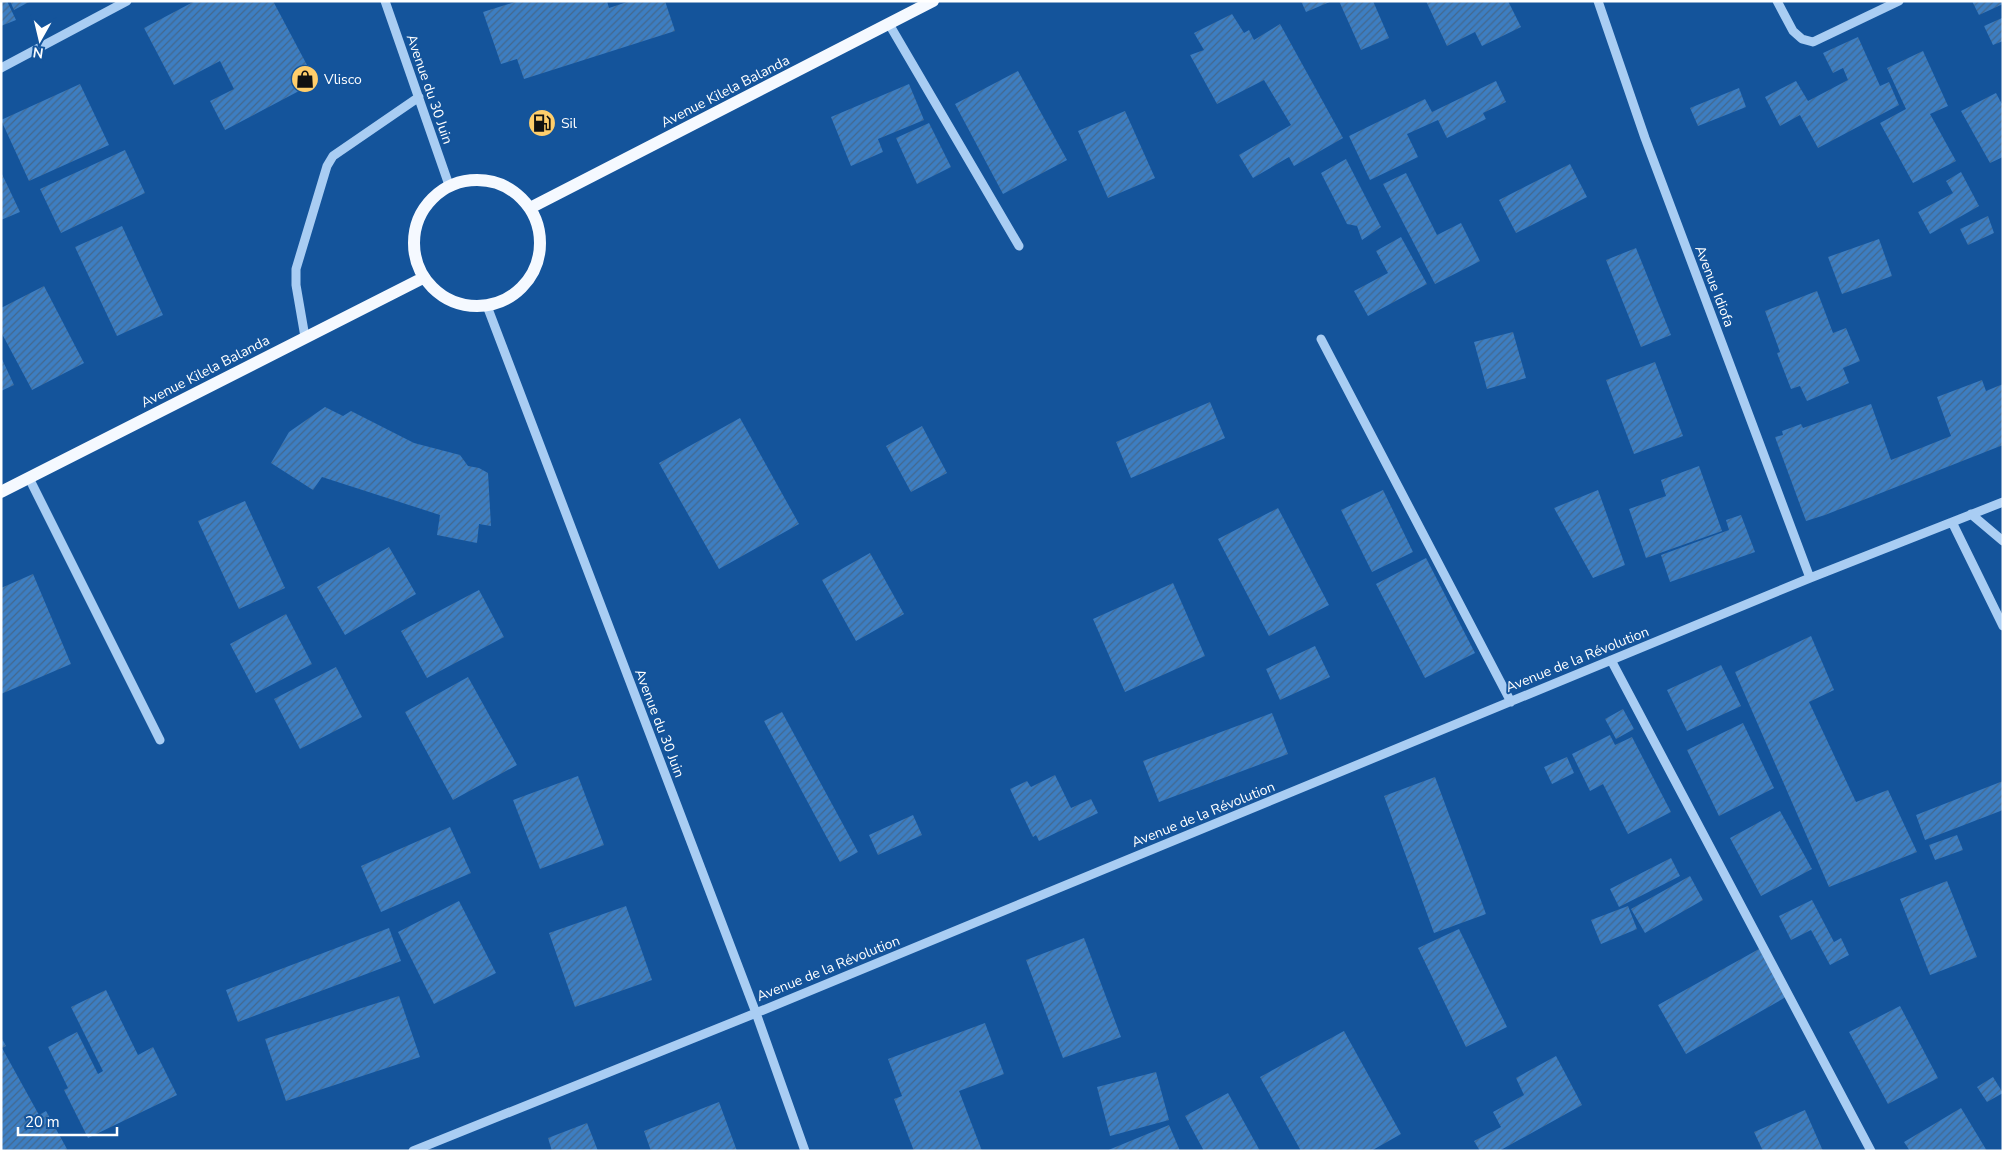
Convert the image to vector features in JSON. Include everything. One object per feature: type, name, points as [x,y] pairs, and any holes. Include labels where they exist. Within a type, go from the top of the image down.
[{"type":"main road","name":"Avenue Kilela Balanda","points":[[530,208],[933,1]]},
{"type":"main road","points":[[467,180],[485,180],[502,185],[518,194],[530,208],[538,224],[541,242],[538,260],[531,277],[520,291],[504,301],[487,306],[468,306],[451,301],[435,291],[423,278],[416,261],[413,244],[415,226],[422,209],[434,195],[450,185],[467,180]]},
{"type":"main road","name":"Avenue Kilela Balanda","points":[[1,492],[423,278]]},
{"type":"street","points":[[1,68],[127,1]]},
{"type":"street","name":"Avenue du 30 Juin","points":[[385,1],[450,185]]},
{"type":"street","name":"Avenue Idiofa","points":[[1598,1],[1645,138],[1810,578]]},
{"type":"street","points":[[1777,1],[1793,31],[1802,39],[1813,42],[1899,1]]},
{"type":"street","points":[[889,24],[1019,246]]},
{"type":"street","points":[[305,337],[296,285],[296,269],[327,166],[334,156],[419,97]]},
{"type":"street","name":"Avenue du 30 Juin","points":[[487,306],[756,1013],[805,1151]]},
{"type":"street","points":[[1321,339],[1511,702]]},
{"type":"street","points":[[29,478],[160,740]]},
{"type":"street","name":"Avenue de la Révolution","points":[[413,1151],[756,1013],[1810,578],[2003,502]]},
{"type":"street","points":[[1971,514],[2003,541]]},
{"type":"street","points":[[1952,522],[2003,626]]},
{"type":"street","points":[[1611,660],[1871,1151]]},
{"type":"building","points":[[1,1],[7,1],[16,20],[1,26]]},
{"type":"building","points":[[10,1],[31,1],[14,10]]},
{"type":"building","points":[[195,1],[273,1],[316,82],[225,130],[210,101],[234,89],[220,61],[174,85],[144,28]]},
{"type":"building","points":[[518,1],[607,1],[609,8],[630,1],[665,1],[675,31],[524,79],[517,59],[501,64],[483,12]]},
{"type":"building","points":[[1301,1],[1332,1],[1306,12]]},
{"type":"building","points":[[1339,1],[1373,1],[1389,38],[1361,50]]},
{"type":"building","points":[[1426,1],[1508,1],[1521,27],[1482,46],[1475,32],[1447,46]]},
{"type":"building","points":[[1972,1],[2003,1],[2003,4],[1979,15]]},
{"type":"building","points":[[1232,14],[1244,33],[1249,30],[1254,40],[1280,24],[1343,138],[1294,166],[1289,157],[1253,178],[1239,155],[1291,125],[1264,80],[1217,104],[1190,55],[1204,50],[1194,33]]},
{"type":"building","points":[[2002,18],[2003,41],[1993,45],[1984,26]]},
{"type":"building","points":[[1858,37],[1880,86],[1889,82],[1899,105],[1818,148],[1800,115],[1780,126],[1765,97],[1796,81],[1808,101],[1848,80],[1843,68],[1833,73],[1823,53]]},
{"type":"building","points":[[1923,51],[1948,106],[1930,114],[1956,161],[1913,183],[1880,123],[1906,109],[1887,68]]},
{"type":"building","points":[[1018,71],[1067,160],[1003,194],[955,104]]},
{"type":"building","points":[[1496,81],[1506,102],[1483,113],[1486,119],[1447,138],[1438,120],[1407,134],[1418,157],[1370,180],[1349,136],[1425,99],[1432,112]]},
{"type":"building","points":[[80,84],[109,145],[29,181],[1,120]]},
{"type":"building","points":[[909,84],[924,120],[878,139],[883,152],[851,166],[831,117]]},
{"type":"building","points":[[1739,88],[1746,107],[1698,126],[1690,108]]},
{"type":"building","points":[[1996,93],[2003,106],[2003,157],[1990,163],[1961,111]]},
{"type":"building","points":[[1125,111],[1155,178],[1108,198],[1078,131]]},
{"type":"building","points":[[929,123],[951,167],[917,184],[896,138]]},
{"type":"building","points":[[125,150],[145,193],[61,233],[40,189]]},
{"type":"building","points":[[1346,159],[1381,227],[1362,240],[1357,226],[1347,224],[1321,173]]},
{"type":"building","points":[[1570,164],[1587,197],[1516,233],[1499,200]]},
{"type":"building","points":[[1,172],[20,212],[1,220]]},
{"type":"building","points":[[1961,172],[1979,206],[1930,234],[1918,212],[1953,193],[1946,181]]},
{"type":"building","points":[[1406,173],[1437,235],[1461,223],[1480,261],[1435,284],[1383,184]]},
{"type":"building","points":[[1988,216],[1994,233],[1968,245],[1960,229]]},
{"type":"building","points":[[122,226],[163,315],[117,336],[75,247]]},
{"type":"building","points":[[1401,237],[1427,284],[1368,316],[1354,291],[1388,273],[1376,251]]},
{"type":"building","points":[[1879,239],[1892,276],[1842,294],[1828,257]]},
{"type":"building","points":[[1636,248],[1671,335],[1641,347],[1606,260]]},
{"type":"building","points":[[44,286],[84,363],[32,390],[1,332],[1,308]]},
{"type":"building","points":[[1817,291],[1833,333],[1846,328],[1860,361],[1843,368],[1849,383],[1807,401],[1800,386],[1791,389],[1777,353],[1780,352],[1765,311]]},
{"type":"building","points":[[1513,332],[1526,378],[1487,389],[1474,342]]},
{"type":"building","points":[[1,357],[14,385],[1,391]]},
{"type":"building","points":[[1655,362],[1683,436],[1634,454],[1606,380]]},
{"type":"building","points":[[1982,380],[1986,391],[2003,384],[2003,445],[1806,521],[1775,437],[1783,435],[1782,431],[1801,424],[1803,428],[1871,404],[1891,460],[1951,436],[1937,397]]},
{"type":"building","points":[[1210,402],[1225,438],[1131,478],[1116,442]]},
{"type":"building","points":[[325,407],[343,416],[351,411],[414,443],[460,455],[468,466],[479,468],[488,473],[491,526],[479,524],[477,543],[437,535],[440,515],[322,477],[313,490],[271,463],[289,432]]},
{"type":"building","points":[[740,418],[799,524],[719,569],[659,463]]},
{"type":"building","points":[[922,426],[947,473],[911,492],[886,446]]},
{"type":"building","points":[[1699,466],[1722,531],[1646,558],[1629,509],[1666,496],[1661,480]]},
{"type":"building","points":[[1383,490],[1413,552],[1372,572],[1341,510]]},
{"type":"building","points":[[1598,490],[1625,565],[1593,578],[1554,508]]},
{"type":"building","points":[[245,501],[285,588],[239,609],[198,521]]},
{"type":"building","points":[[1278,508],[1329,605],[1269,636],[1218,539]]},
{"type":"building","points":[[1741,515],[1755,552],[1670,582],[1661,555],[1729,530],[1726,520]]},
{"type":"building","points":[[389,547],[416,594],[345,635],[317,587]]},
{"type":"building","points":[[870,553],[904,614],[856,641],[822,580]]},
{"type":"building","points":[[1426,558],[1475,653],[1425,678],[1376,584]]},
{"type":"building","points":[[33,574],[71,664],[1,694],[1,588]]},
{"type":"building","points":[[1173,583],[1205,656],[1125,692],[1093,619]]},
{"type":"building","points":[[479,590],[504,637],[427,678],[401,631]]},
{"type":"building","points":[[286,614],[312,664],[256,693],[230,644]]},
{"type":"building","points":[[1811,636],[1834,690],[1809,702],[1856,802],[1888,790],[1917,852],[1829,887],[1735,672]]},
{"type":"building","points":[[1315,646],[1330,677],[1280,700],[1266,669]]},
{"type":"building","points":[[1721,665],[1741,706],[1687,731],[1667,690]]},
{"type":"building","points":[[336,667],[362,717],[300,749],[274,699]]},
{"type":"building","points":[[468,677],[517,765],[453,800],[405,712]]},
{"type":"building","points":[[1623,709],[1634,729],[1616,739],[1605,719]]},
{"type":"building","points":[[782,712],[858,852],[840,862],[764,721]]},
{"type":"building","points":[[1272,713],[1288,754],[1159,802],[1143,761]]},
{"type":"building","points":[[1743,723],[1774,788],[1719,816],[1687,750]]},
{"type":"building","points":[[1610,735],[1615,745],[1632,737],[1671,812],[1628,834],[1603,784],[1590,791],[1572,754]]},
{"type":"building","points":[[1567,757],[1574,773],[1552,784],[1544,767]]},
{"type":"building","points":[[1055,775],[1071,808],[1091,799],[1098,813],[1039,841],[1036,835],[1033,837],[1010,789],[1027,781],[1031,787]]},
{"type":"building","points":[[578,776],[604,845],[540,869],[513,800]]},
{"type":"building","points":[[1435,777],[1486,914],[1434,933],[1384,796]]},
{"type":"building","points":[[2003,781],[2003,810],[1925,840],[1916,815]]},
{"type":"building","points":[[1780,811],[1812,869],[1761,896],[1730,838]]},
{"type":"building","points":[[913,815],[922,835],[878,855],[869,835]]},
{"type":"building","points":[[450,827],[471,873],[381,912],[361,866]]},
{"type":"building","points":[[1957,835],[1963,850],[1935,860],[1929,845]]},
{"type":"building","points":[[1671,858],[1680,876],[1619,907],[1610,889]]},
{"type":"building","points":[[1690,876],[1703,900],[1645,933],[1631,909]]},
{"type":"building","points":[[1947,881],[1977,957],[1930,975],[1900,899]]},
{"type":"building","points":[[1812,900],[1834,942],[1841,938],[1849,955],[1830,965],[1811,930],[1791,940],[1779,916]]},
{"type":"building","points":[[459,901],[496,973],[434,1004],[398,932]]},
{"type":"building","points":[[626,906],[652,980],[575,1007],[549,933]]},
{"type":"building","points":[[1628,906],[1637,929],[1601,944],[1591,920]]},
{"type":"building","points":[[389,928],[401,961],[238,1022],[226,990]]},
{"type":"building","points":[[1459,929],[1507,1027],[1466,1047],[1418,948]]},
{"type":"building","points":[[1084,938],[1121,1037],[1063,1058],[1026,960]]},
{"type":"building","points":[[1759,949],[1786,997],[1686,1054],[1658,1005]]},
{"type":"building","points":[[106,990],[138,1055],[153,1047],[177,1095],[88,1138],[64,1090],[68,1088],[48,1047],[77,1032],[98,1074],[103,1071],[71,1007]]},
{"type":"building","points":[[399,996],[420,1057],[286,1101],[265,1039]]},
{"type":"building","points":[[1900,1006],[1938,1078],[1888,1104],[1849,1032]]},
{"type":"building","points":[[985,1023],[1004,1074],[959,1091],[982,1151],[914,1151],[894,1099],[902,1096],[888,1059]]},
{"type":"building","points":[[1344,1031],[1401,1134],[1371,1151],[1301,1151],[1260,1077]]},
{"type":"building","points":[[1,1037],[6,1046],[2,1048],[39,1115],[46,1111],[67,1149],[65,1151],[1,1151]]},
{"type":"building","points":[[1556,1056],[1582,1105],[1499,1151],[1480,1151],[1474,1141],[1501,1127],[1493,1112],[1524,1095],[1516,1078]]},
{"type":"building","points":[[1156,1072],[1169,1120],[1110,1136],[1097,1087]]},
{"type":"building","points":[[1993,1077],[2003,1093],[1987,1102],[1977,1087]]},
{"type":"building","points":[[1228,1093],[1260,1151],[1204,1151],[1185,1116]]},
{"type":"building","points":[[719,1102],[737,1151],[651,1151],[644,1131]]},
{"type":"building","points":[[1961,1108],[1987,1151],[1910,1151],[1904,1142]]},
{"type":"building","points":[[1805,1110],[1823,1151],[1763,1151],[1754,1132]]},
{"type":"building","points":[[587,1123],[598,1151],[552,1151],[548,1138]]},
{"type":"building","points":[[1169,1125],[1180,1151],[1106,1151]]},
{"type":"place","name":"Vlisco","points":[[305,79]]},
{"type":"place","name":"Sil","points":[[542,123]]}]
